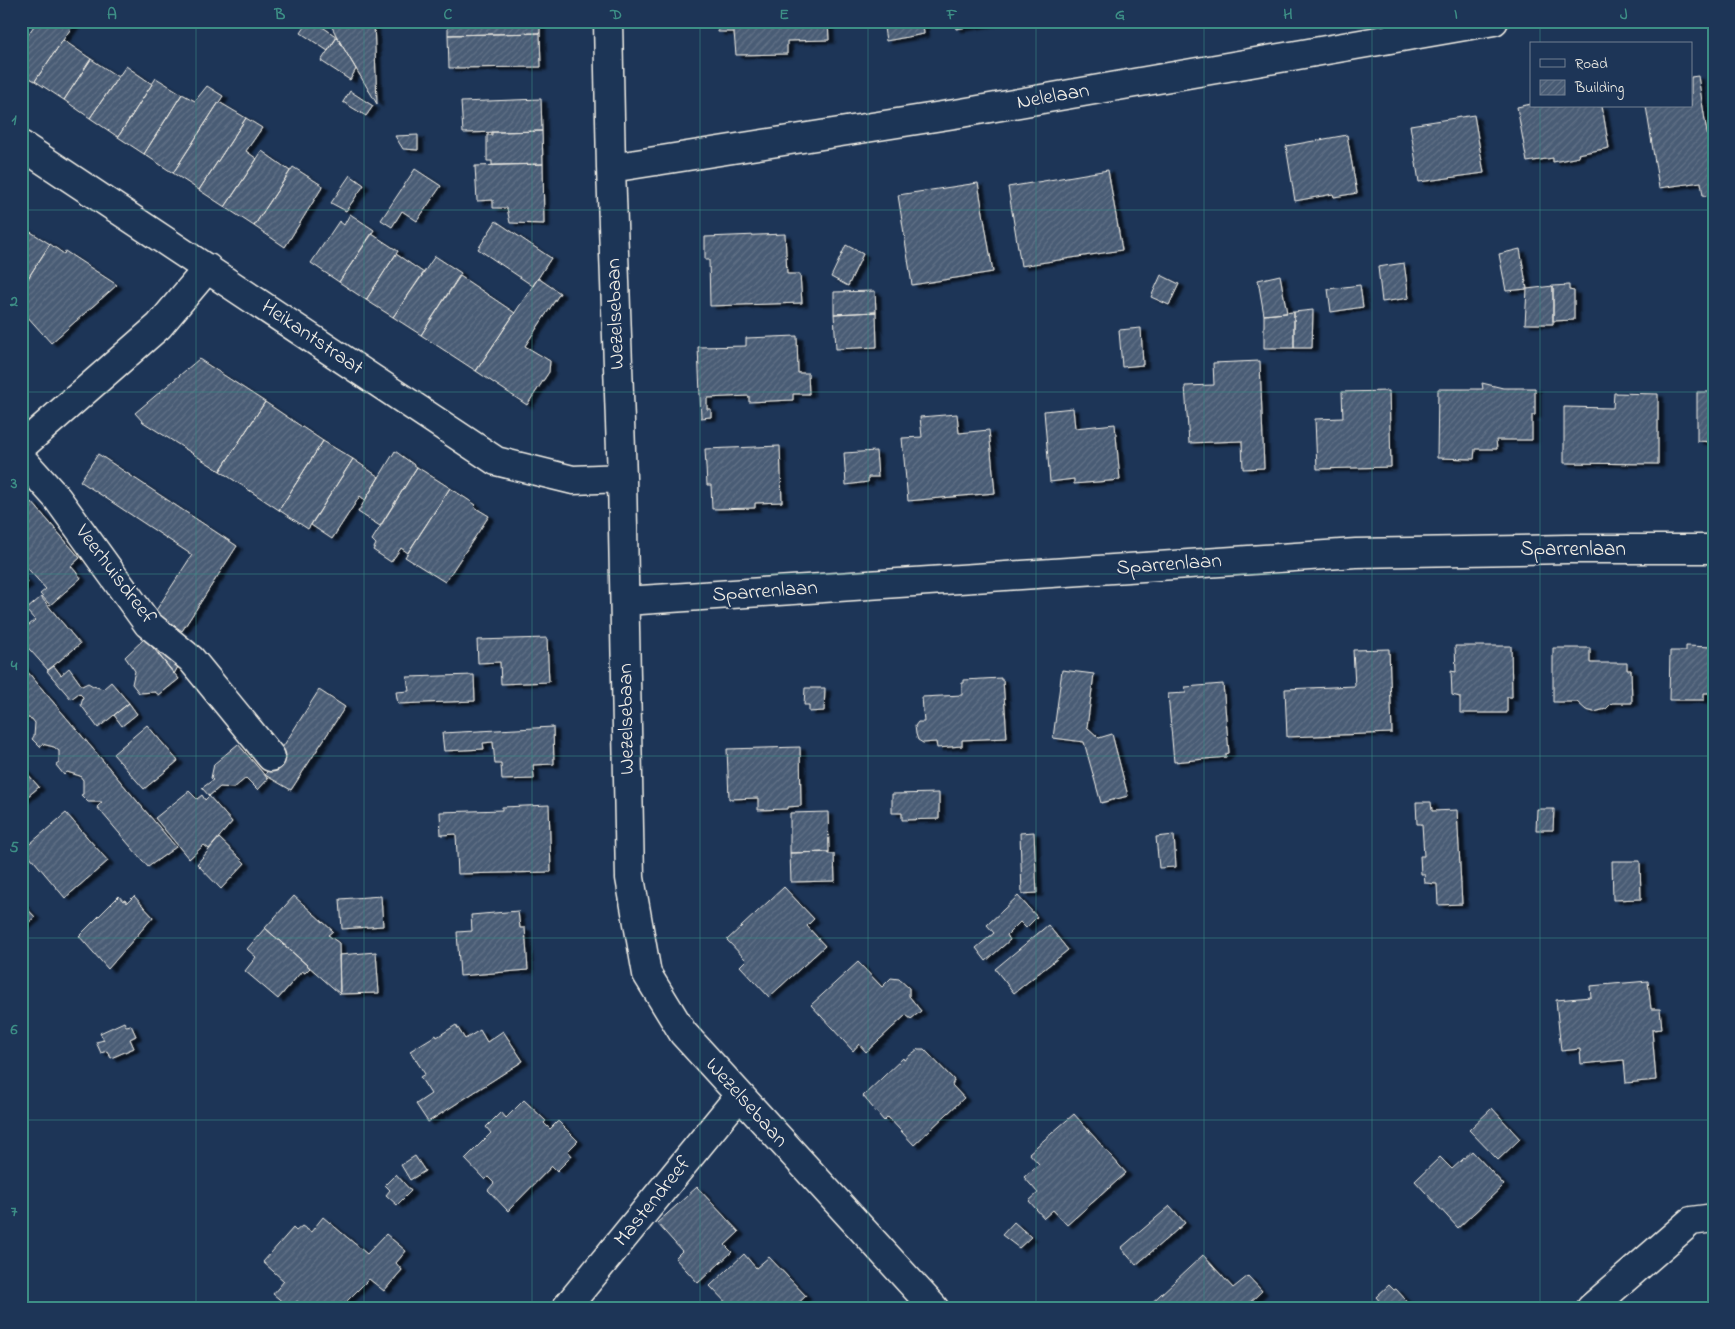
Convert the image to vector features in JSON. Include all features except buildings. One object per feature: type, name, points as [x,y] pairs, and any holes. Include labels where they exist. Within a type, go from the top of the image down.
[{"type":"street","name":"Wezelsebaan","points":[[608,21],[611,168],[622,478],[630,878],[647,974],[683,1033],[934,1308]]},
{"type":"street","name":"Nelelaan","points":[[611,168],[932,117],[1494,21]]},
{"type":"street","name":"Heikantstraat","points":[[21,145],[496,461],[573,480],[622,478]]},
{"type":"street","points":[[21,447],[159,326],[208,268]]},
{"type":"street","name":"Veerhuisdreef","points":[[21,458],[57,498],[148,624],[191,659],[271,757]]},
{"type":"street","name":"Sparrenlaan","points":[[625,600],[1356,553],[1567,549],[1714,550]]},
{"type":"street","name":"Mastendreef","points":[[566,1308],[740,1096]]},
{"type":"street","points":[[1591,1308],[1691,1220],[1714,1218]]}]
